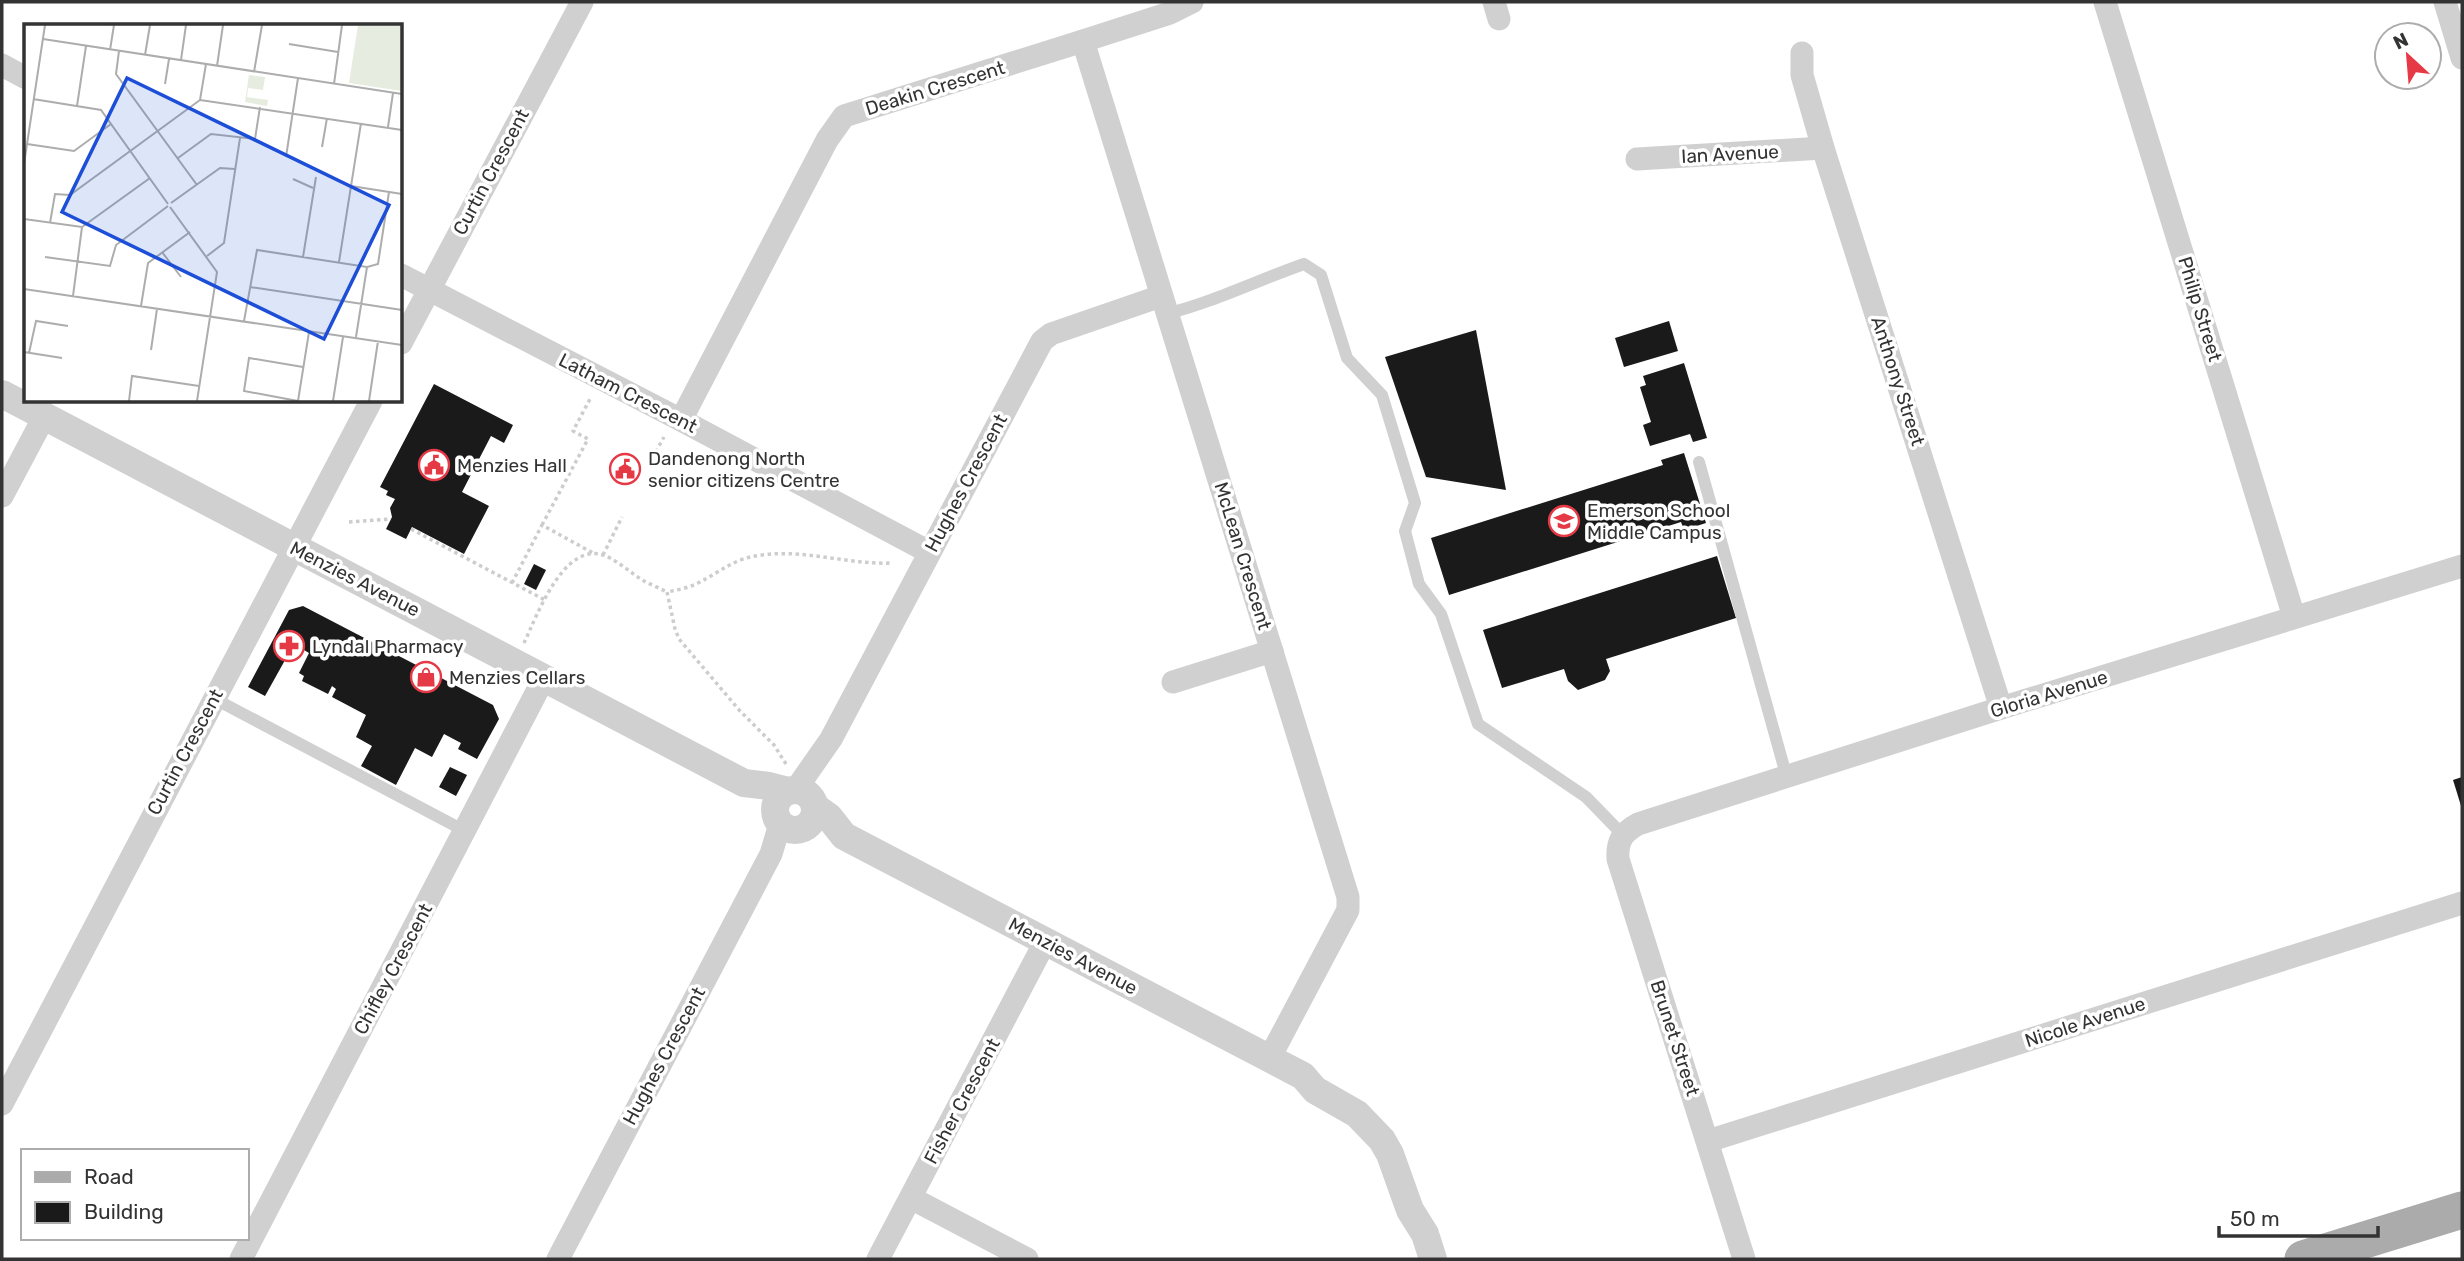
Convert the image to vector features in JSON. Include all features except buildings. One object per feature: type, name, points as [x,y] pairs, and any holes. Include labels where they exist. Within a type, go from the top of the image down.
[{"type":"main road","points":[[2314,1258],[2462,1210]]},
{"type":"street","name":"Curtin Crescent","points":[[402,341],[582,2]]},
{"type":"street","name":"Deakin Crescent","points":[[681,420],[827,140],[844,116],[1170,13],[1192,2]]},
{"type":"street","name":"Philip Street","points":[[2105,2],[2294,617]]},
{"type":"street","points":[[2445,2],[2462,58]]},
{"type":"street","name":"McLean Crescent","points":[[1083,41],[1348,897],[1348,910],[1343,921],[1269,1059]]},
{"type":"street","name":"Anthony Street","points":[[1802,53],[1802,75],[1824,148],[2001,708]]},
{"type":"street","points":[[2,65],[24,77]]},
{"type":"street","name":"Ian Avenue","points":[[1637,159],[1824,148]]},
{"type":"street","name":"Latham Crescent","points":[[402,276],[929,552]]},
{"type":"street","name":"Hughes Crescent","points":[[558,1259],[1042,341],[1051,334],[1164,305]]},
{"type":"street","name":"Menzies Avenue","points":[[2,394],[744,783],[761,803],[795,805],[829,817],[844,835],[1303,1076],[1315,1090],[1357,1114],[1382,1140],[1390,1154],[1410,1210],[1429,1247]]},
{"type":"street","name":"Curtin Crescent","points":[[2,1104],[370,402]]},
{"type":"street","points":[[2,496],[44,417]]},
{"type":"street","name":"Gloria Avenue","points":[[1630,830],[2001,708],[2462,566]]},
{"type":"street","points":[[1173,682],[1272,650]]},
{"type":"street","name":"Chifley Crescent","points":[[242,1259],[544,678]]},
{"type":"street","name":"Brunet Street","points":[[1630,830],[1618,849],[1618,859],[1744,1259]]},
{"type":"street","name":"Nicole Avenue","points":[[1708,1141],[2462,903]]},
{"type":"street","name":"Fisher Crescent","points":[[878,1259],[1045,942]]},
{"type":"street","points":[[911,1198],[1027,1259]]},
{"type":"lane","points":[[1164,305],[1192,307],[1304,264],[1321,275],[1347,358],[1382,396],[1415,503],[1405,531],[1419,584],[1441,614],[1478,723],[1630,830]]},
{"type":"lane","points":[[1699,462],[1787,778]]},
{"type":"lane","points":[[213,698],[465,831]]},
{"type":"path","points":[[512,583],[588,439],[573,431],[590,399]]},
{"type":"path","points":[[649,464],[664,437]]},
{"type":"path","points":[[603,555],[622,517]]},
{"type":"path","points":[[349,522],[391,519]]},
{"type":"path","points":[[542,525],[596,554]]},
{"type":"path","points":[[411,529],[545,600]]},
{"type":"path","points":[[520,652],[562,571],[589,554],[603,555],[667,592],[691,587],[731,562],[762,555],[817,555],[869,563],[893,563]]},
{"type":"path","points":[[667,592],[675,629],[680,639],[740,711],[774,745],[795,805]]},
{"type":"place","name":"Menzies Hall","points":[[434,465]]},
{"type":"place","name":"Dandenong North senior citizens Centre","points":[[625,469]]},
{"type":"place","name":"Emerson School Middle Campus","points":[[1564,521]]},
{"type":"place","name":"Lyndal Pharmacy","points":[[289,646]]},
{"type":"place","name":"Menzies Cellars","points":[[426,677]]}]
